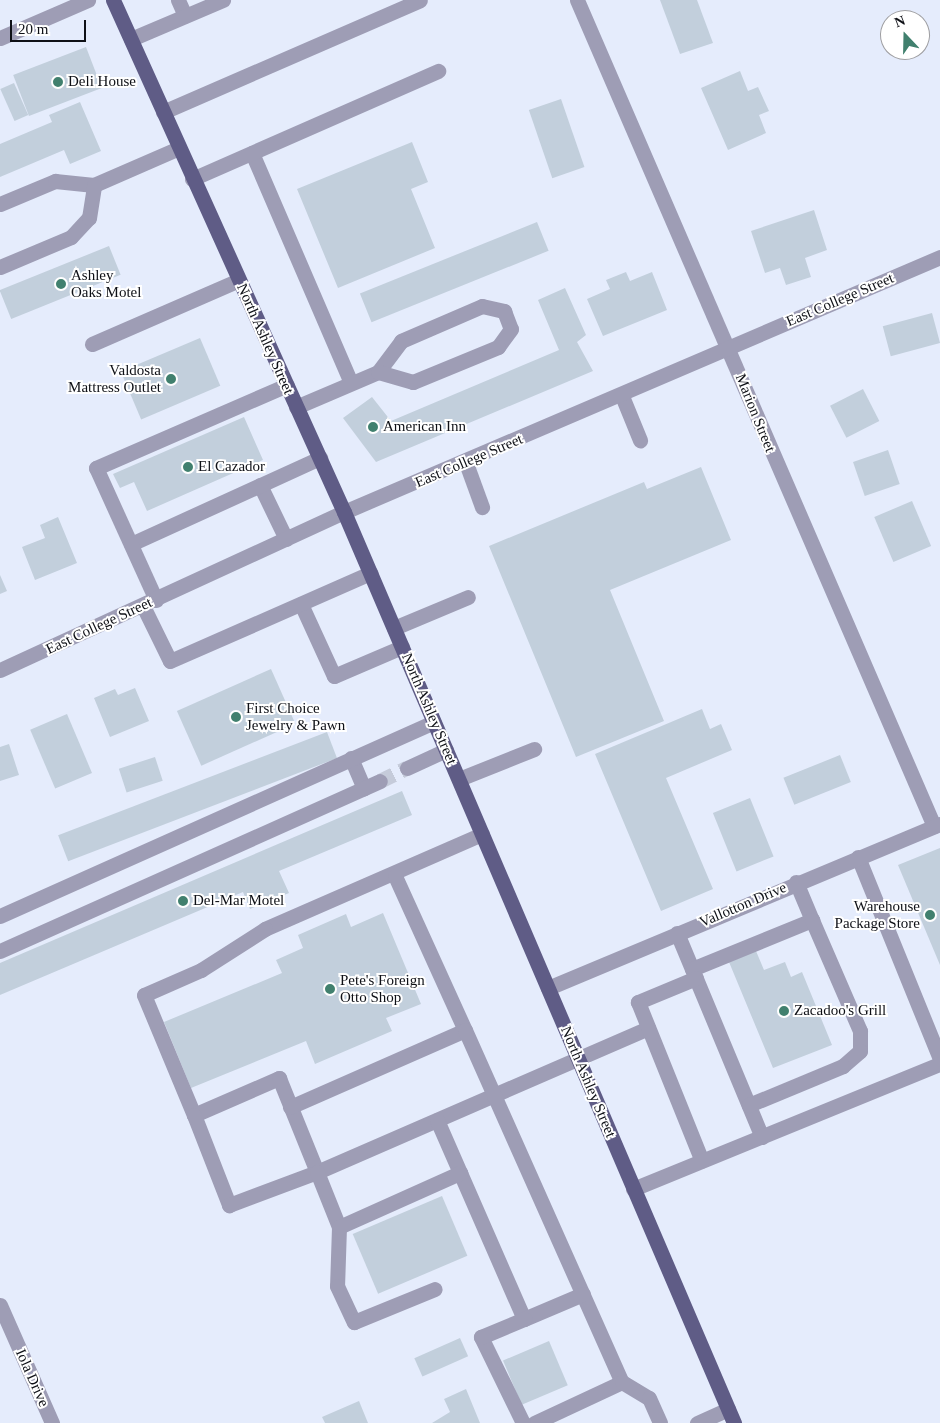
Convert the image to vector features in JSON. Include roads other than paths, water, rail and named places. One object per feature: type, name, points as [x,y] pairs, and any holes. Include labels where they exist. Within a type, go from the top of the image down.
[{"type":"main road","name":"North Ashley Street","points":[[113,0],[192,179],[344,512],[734,1423]]},
{"type":"street","points":[[0,38],[88,0]]},
{"type":"street","points":[[178,0],[185,16]]},
{"type":"street","points":[[131,39],[223,0]]},
{"type":"street","points":[[163,112],[420,0]]},
{"type":"street","name":"Marion Street","points":[[577,0],[937,825]]},
{"type":"street","points":[[192,179],[438,71]]},
{"type":"street","points":[[0,204],[55,181],[94,185],[179,148]]},
{"type":"street","points":[[252,153],[351,383]]},
{"type":"street","points":[[0,267],[71,237],[89,218],[94,185]]},
{"type":"street","name":"East College Street","points":[[0,670],[150,603],[344,512],[466,463],[940,257]]},
{"type":"street","points":[[92,344],[239,280]]},
{"type":"street","points":[[296,407],[378,372],[401,341],[482,306],[504,311],[511,329],[498,347],[413,382],[378,372]]},
{"type":"street","points":[[287,386],[96,468],[130,544],[170,662],[370,573]]},
{"type":"street","points":[[622,396],[640,440]]},
{"type":"street","points":[[130,544],[320,458]]},
{"type":"street","points":[[466,463],[482,506]]},
{"type":"street","points":[[260,485],[286,539]]},
{"type":"street","points":[[394,628],[468,597]]},
{"type":"street","points":[[301,604],[334,676],[402,647]]},
{"type":"street","points":[[0,916],[434,722]]},
{"type":"street","points":[[459,780],[534,749]]},
{"type":"street","points":[[407,768],[446,750]]},
{"type":"street","points":[[351,758],[364,788]]},
{"type":"street","points":[[0,951],[380,781]]},
{"type":"street","name":"Vallotton Drive","points":[[548,988],[796,882],[937,825]]},
{"type":"street","points":[[482,834],[395,876],[266,929],[201,970],[144,995],[229,1205],[317,1172],[577,1057],[648,1028]]},
{"type":"street","points":[[858,857],[940,1059]]},
{"type":"street","points":[[395,876],[622,1382],[649,1398],[660,1423]]},
{"type":"street","points":[[749,1105],[843,1066],[860,1051],[860,1030],[796,882]]},
{"type":"street","points":[[702,1161],[638,1002],[812,920]]},
{"type":"street","points":[[677,933],[762,1137]]},
{"type":"street","points":[[290,1107],[465,1030]]},
{"type":"street","points":[[633,1189],[940,1064]]},
{"type":"street","points":[[194,1115],[279,1078],[339,1227],[337,1286],[354,1322],[435,1289]]},
{"type":"street","points":[[437,1120],[524,1319]]},
{"type":"street","points":[[339,1227],[460,1173]]},
{"type":"street","points":[[523,1423],[481,1337],[582,1294]]},
{"type":"street","name":"Iola Drive","points":[[0,1305],[52,1423]]},
{"type":"street","points":[[534,1423],[622,1382]]},
{"type":"street","points":[[697,1423],[728,1409]]},
{"type":"tunnel","points":[[380,781],[407,768]]},
{"type":"place","name":"Deli House","points":[[58,82]]},
{"type":"place","name":"Ashley Oaks Motel","points":[[61,284]]},
{"type":"place","name":"Valdosta Mattress Outlet","points":[[171,379]]},
{"type":"place","name":"American Inn","points":[[373,427]]},
{"type":"place","name":"El Cazador","points":[[188,467]]},
{"type":"place","name":"First Choice Jewelry & Pawn","points":[[236,717]]},
{"type":"place","name":"Del-Mar Motel","points":[[183,901]]},
{"type":"place","name":"Warehouse Package Store","points":[[930,915]]},
{"type":"place","name":"Pete's Foreign Otto Shop","points":[[330,989]]},
{"type":"place","name":"Zacadoo's Grill","points":[[784,1011]]}]
